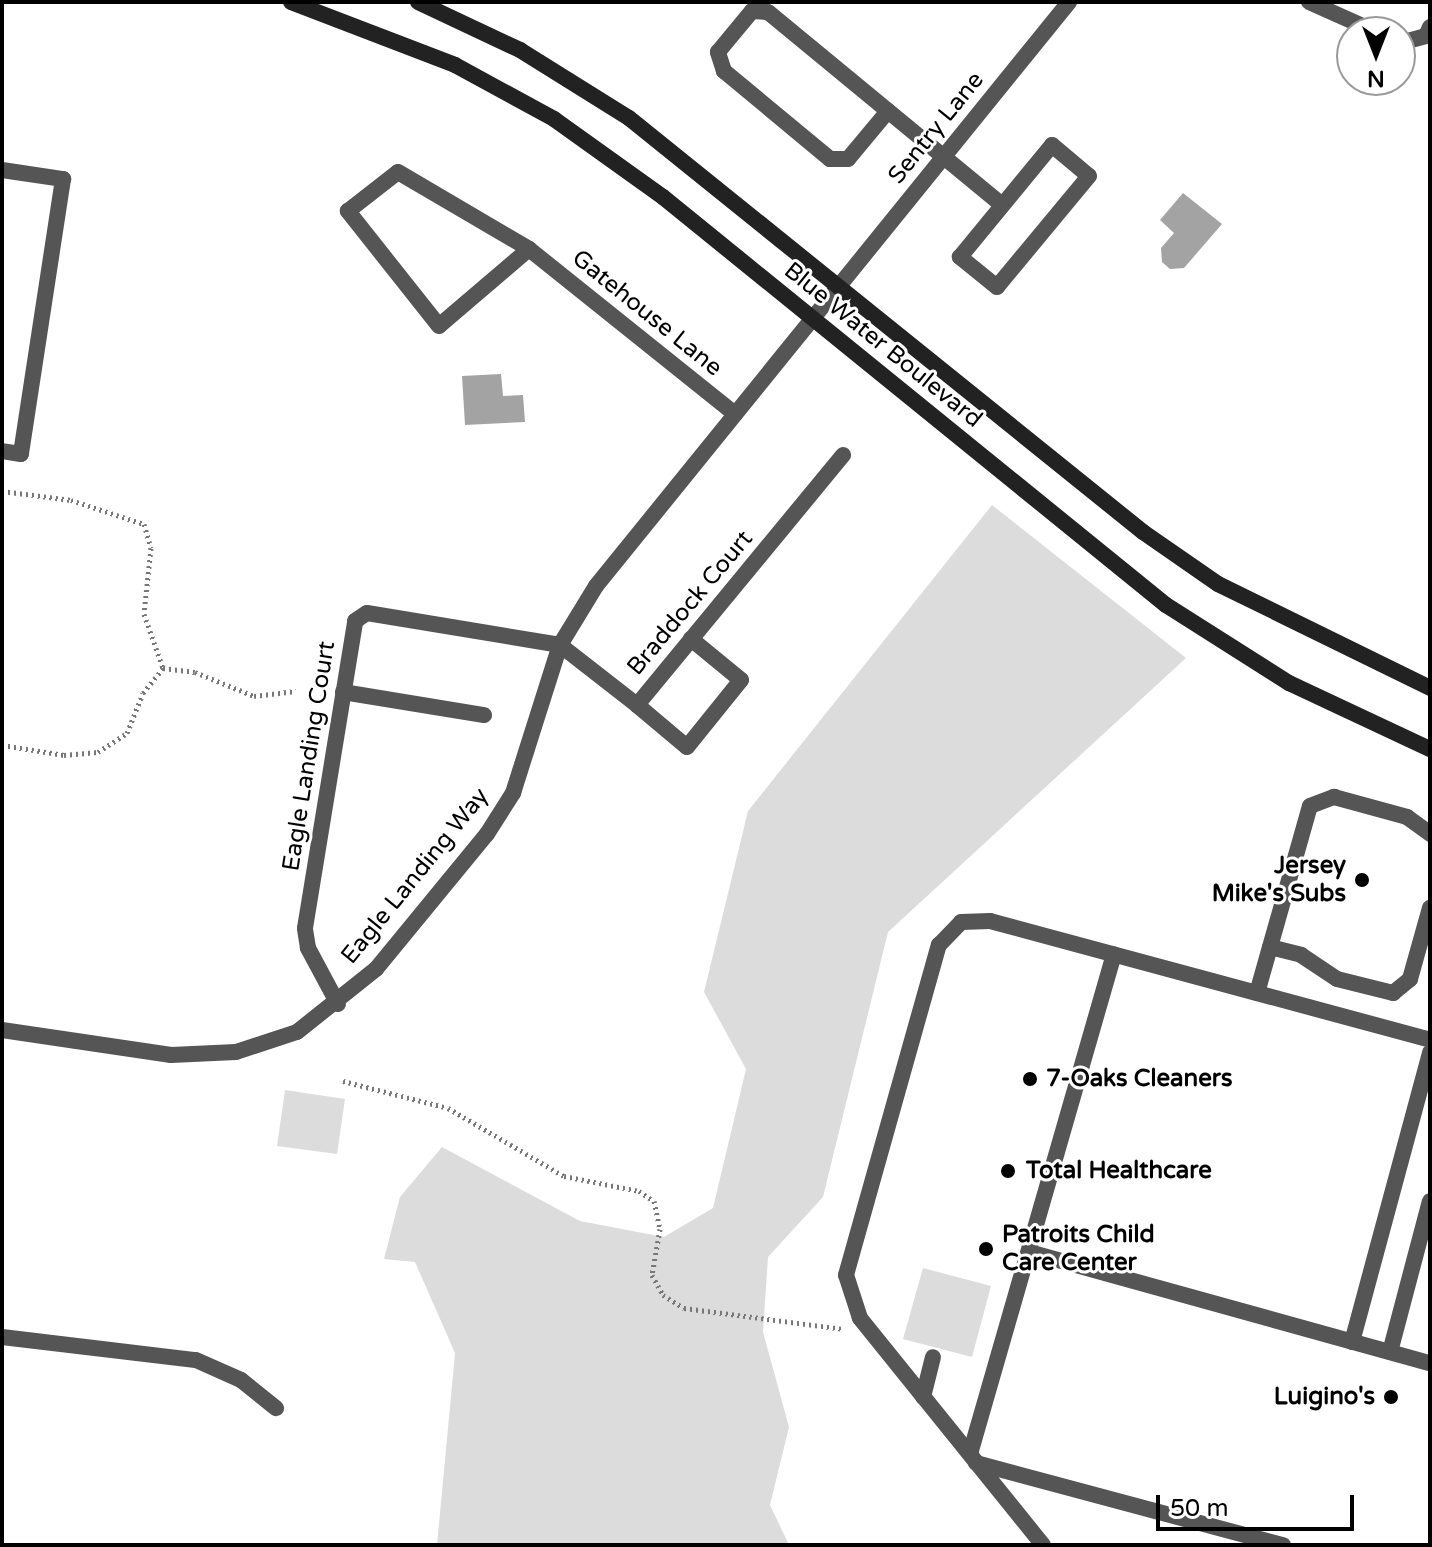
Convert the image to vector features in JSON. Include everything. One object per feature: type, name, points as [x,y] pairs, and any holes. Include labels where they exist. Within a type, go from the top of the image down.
[{"type":"street","name":"Blue Water Boulevard","points":[[291,2],[455,65],[554,119],[663,197],[1225,647],[1356,717],[1430,749]]},
{"type":"street","name":"Blue Water Boulevard","points":[[418,2],[520,50],[618,110],[1143,532],[1218,584],[1430,688]]},
{"type":"street","name":"Sentry Lane","points":[[839,285],[1069,2]]},
{"type":"street","points":[[1309,2],[1340,16]]},
{"type":"street","points":[[888,111],[848,159],[830,159],[724,71],[718,52],[752,11],[768,12],[1002,205]]},
{"type":"street","points":[[1416,39],[1426,36],[1430,27]]},
{"type":"street","points":[[1052,145],[1089,176],[997,287],[960,257],[1002,205],[1052,145]]},
{"type":"street","points":[[2,170],[63,179],[21,454],[2,451]]},
{"type":"street","name":"Gatehouse Lane","points":[[529,249],[439,326],[348,211],[398,172],[529,249],[735,414]]},
{"type":"street","name":"Eagle Landing Way","points":[[2,1030],[204,1056],[267,1044],[297,1032],[338,1004],[396,944],[487,834],[513,793],[560,645],[596,586],[839,285]]},
{"type":"street","name":"Braddock Court","points":[[560,645],[637,705],[843,455]]},
{"type":"street","name":"Eagle Landing Court","points":[[338,1004],[308,948],[305,928],[355,621],[367,613],[560,645]]},
{"type":"street","points":[[637,705],[687,747],[741,680],[691,639]]},
{"type":"street","points":[[343,692],[484,715]]},
{"type":"street","points":[[1257,993],[1310,806],[1334,797],[1407,817],[1430,834]]},
{"type":"street","points":[[1270,947],[1301,955],[1337,979],[1393,993],[1410,979],[1430,908]]},
{"type":"street","points":[[1043,1545],[860,1318],[846,1275],[939,945],[961,922],[990,921],[1430,1040]]},
{"type":"street","points":[[973,1459],[1114,954]]},
{"type":"street","points":[[1352,1342],[1430,1052]]},
{"type":"street","points":[[1390,1352],[1430,1201]]},
{"type":"street","points":[[1029,1252],[1430,1363]]},
{"type":"street","points":[[2,1337],[196,1360],[241,1380],[276,1408]]},
{"type":"street","points":[[923,1397],[933,1357]]},
{"type":"street","points":[[973,1459],[1283,1545]]},
{"type":"path","points":[[2,491],[71,500],[144,524],[151,548],[144,614],[163,668]]},
{"type":"path","points":[[163,668],[195,672],[254,696],[296,691]]},
{"type":"path","points":[[2,745],[64,755],[98,752],[127,733],[143,693],[163,668]]},
{"type":"path","points":[[343,1081],[448,1108],[564,1176],[639,1191],[654,1201],[660,1229],[652,1275],[663,1295],[684,1308],[842,1328],[849,1336]]},
{"type":"shaded area","points":[[1183,193],[1222,224],[1184,268],[1170,269],[1162,262],[1161,248],[1174,233],[1160,220]]},
{"type":"shaded area","points":[[501,374],[503,396],[523,395],[525,422],[465,425],[462,376]]},
{"type":"shaded area","points":[[992,505],[1186,658],[888,932],[823,1197],[768,1257],[763,1332],[789,1427],[770,1505],[789,1545],[437,1545],[455,1353],[415,1262],[384,1259],[400,1197],[442,1147],[580,1221],[664,1237],[713,1208],[746,1069],[704,992],[748,811]]},
{"type":"shaded area","points":[[285,1090],[345,1099],[337,1154],[277,1146]]},
{"type":"shaded area","points":[[923,1268],[991,1286],[972,1357],[903,1339]]},
{"type":"place","name":"Jersey Mike's Subs","points":[[1362,880]]},
{"type":"place","name":"7-Oaks Cleaners","points":[[1030,1079]]},
{"type":"place","name":"Total Healthcare","points":[[1008,1171]]},
{"type":"place","name":"Patroits Child Care Center","points":[[986,1249]]},
{"type":"place","name":"Luigino's","points":[[1391,1397]]}]
